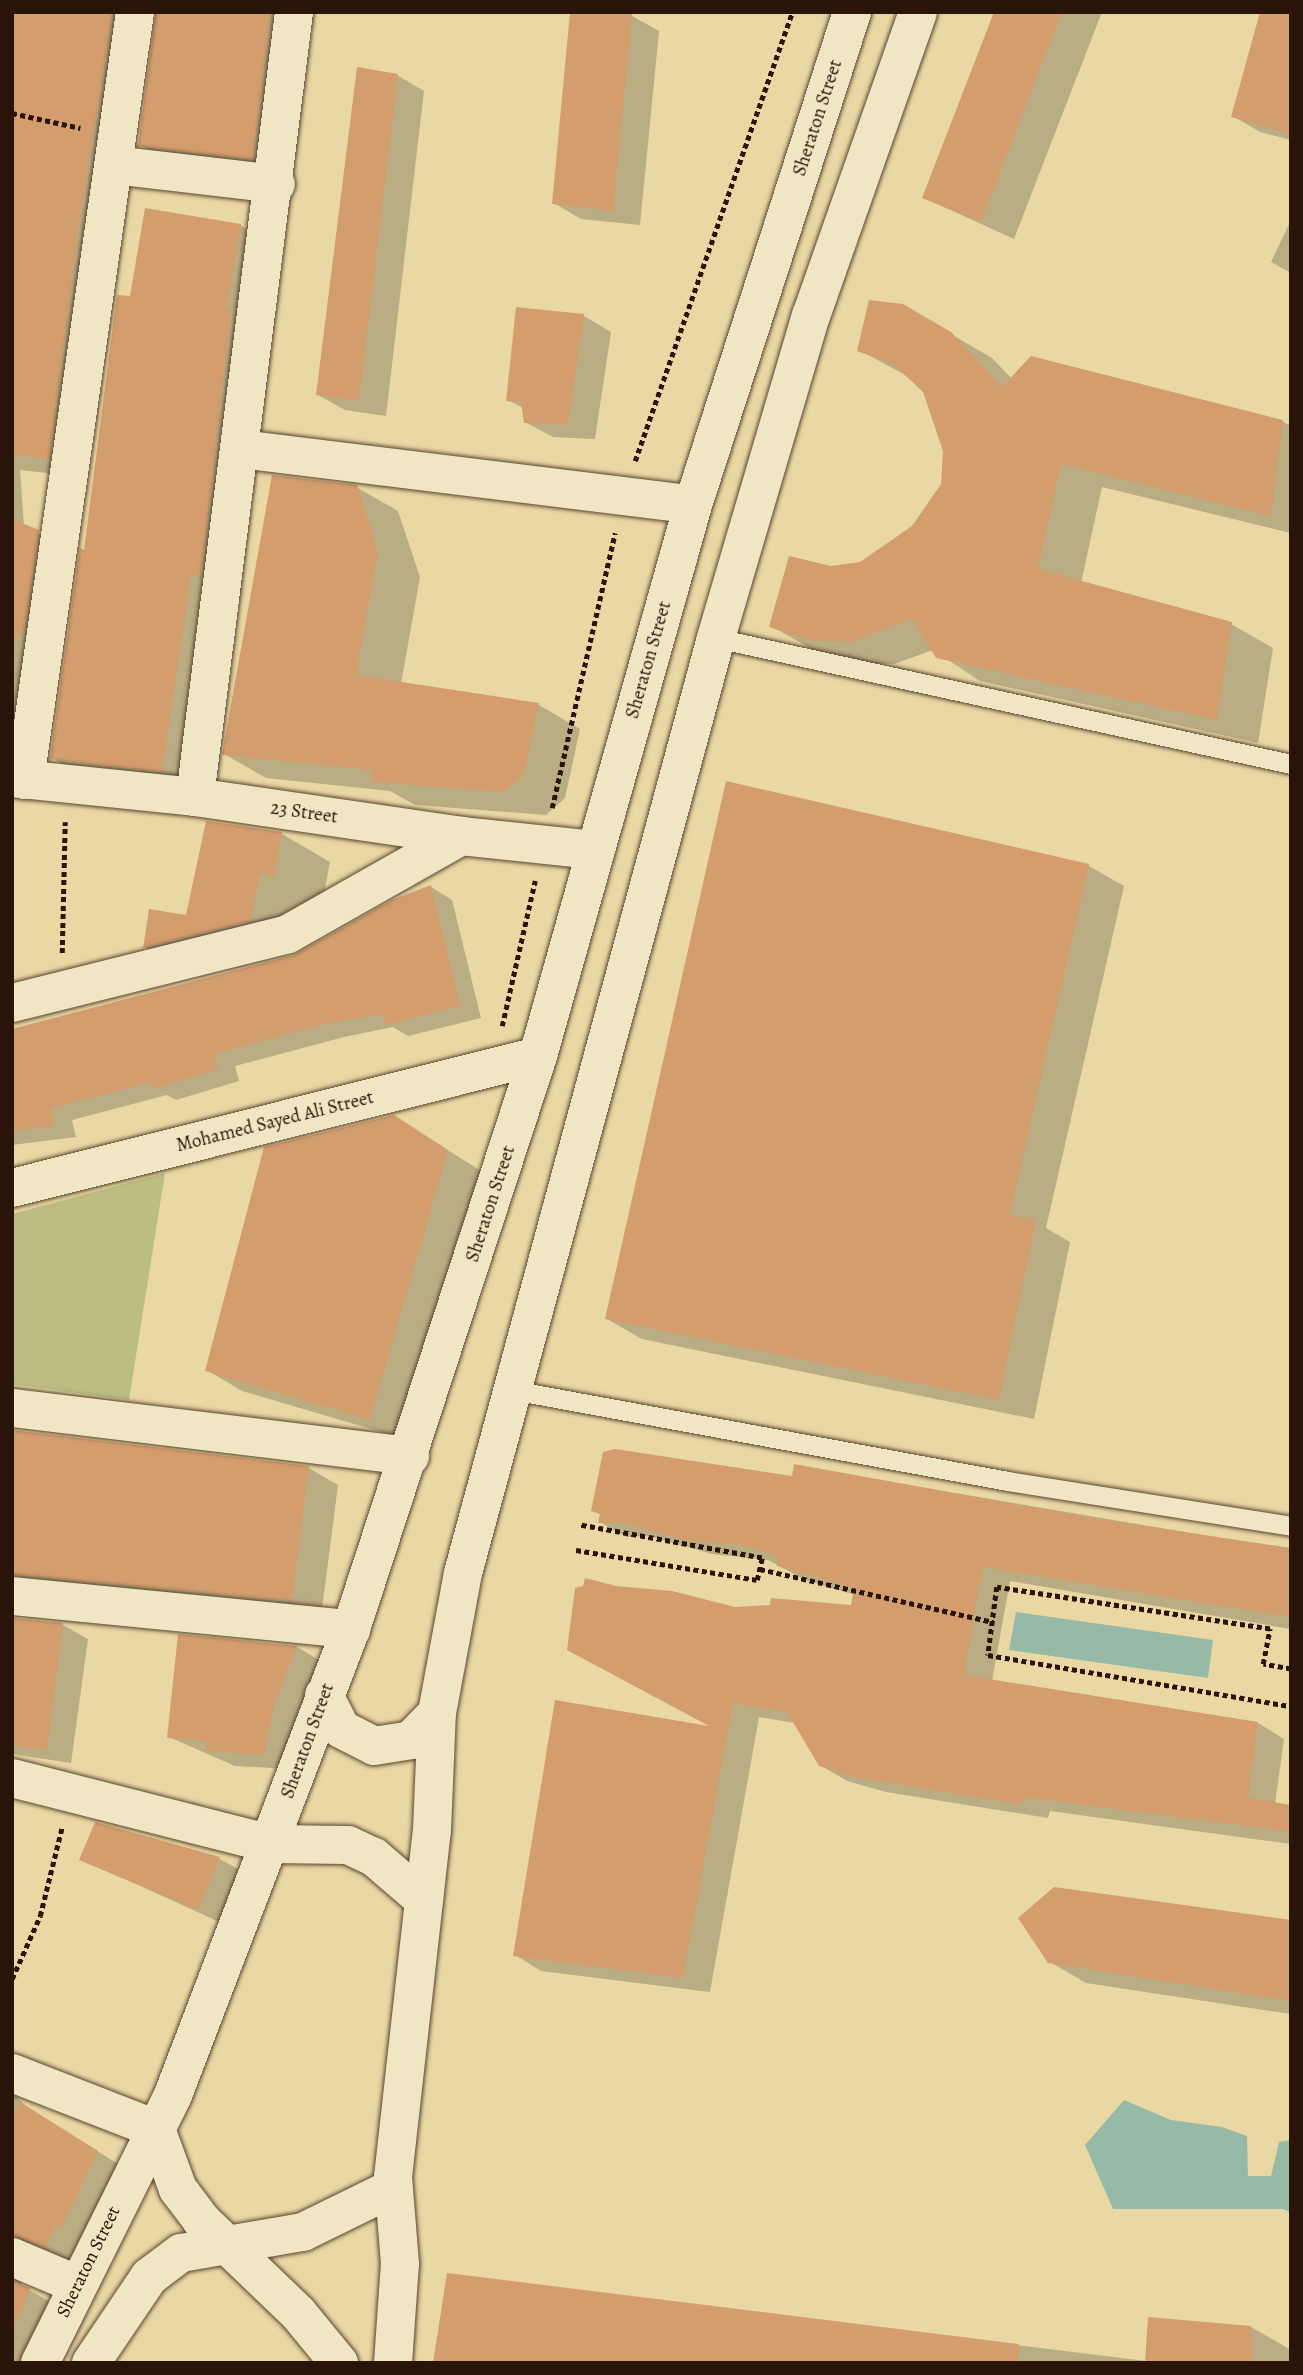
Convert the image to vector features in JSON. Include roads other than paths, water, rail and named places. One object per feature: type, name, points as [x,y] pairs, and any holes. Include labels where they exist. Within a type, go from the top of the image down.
[{"type":"street","points":[[18,779],[116,151],[135,12]]},
{"type":"street","points":[[195,797],[276,184],[294,12]]},
{"type":"street","name":"Sheraton Street","points":[[40,2363],[76,2284],[156,2129],[271,1844],[324,1695],[351,1629],[410,1456],[538,1056],[594,850],[694,505],[852,12]]},
{"type":"street","points":[[393,2363],[400,2264],[393,2188],[425,1900],[437,1713],[463,1573],[716,638],[811,316],[918,12]]},
{"type":"street","points":[[116,151],[276,184]]},
{"type":"street","points":[[240,449],[694,505]]},
{"type":"street","name":"23 Street","points":[[18,779],[195,797],[461,836],[594,850]]},
{"type":"street","points":[[12,1003],[288,934],[461,836]]},
{"type":"street","name":"Mohamed Sayed Ali Street","points":[[12,1188],[538,1056]]},
{"type":"street","points":[[12,1408],[410,1456]]},
{"type":"street","points":[[12,1596],[351,1629]]},
{"type":"street","points":[[324,1695],[341,1729],[374,1746],[411,1740],[437,1713]]},
{"type":"street","points":[[12,1778],[271,1844],[348,1845],[374,1857],[425,1900]]},
{"type":"street","points":[[12,2073],[156,2129],[178,2189],[201,2220],[298,2313],[339,2363]]},
{"type":"street","points":[[91,2363],[149,2277],[181,2253],[226,2242],[303,2232],[393,2188]]},
{"type":"street","points":[[12,2257],[76,2284]]},
{"type":"lane","points":[[716,638],[1291,764]]},
{"type":"lane","points":[[512,1390],[1008,1481],[1291,1526]]}]
